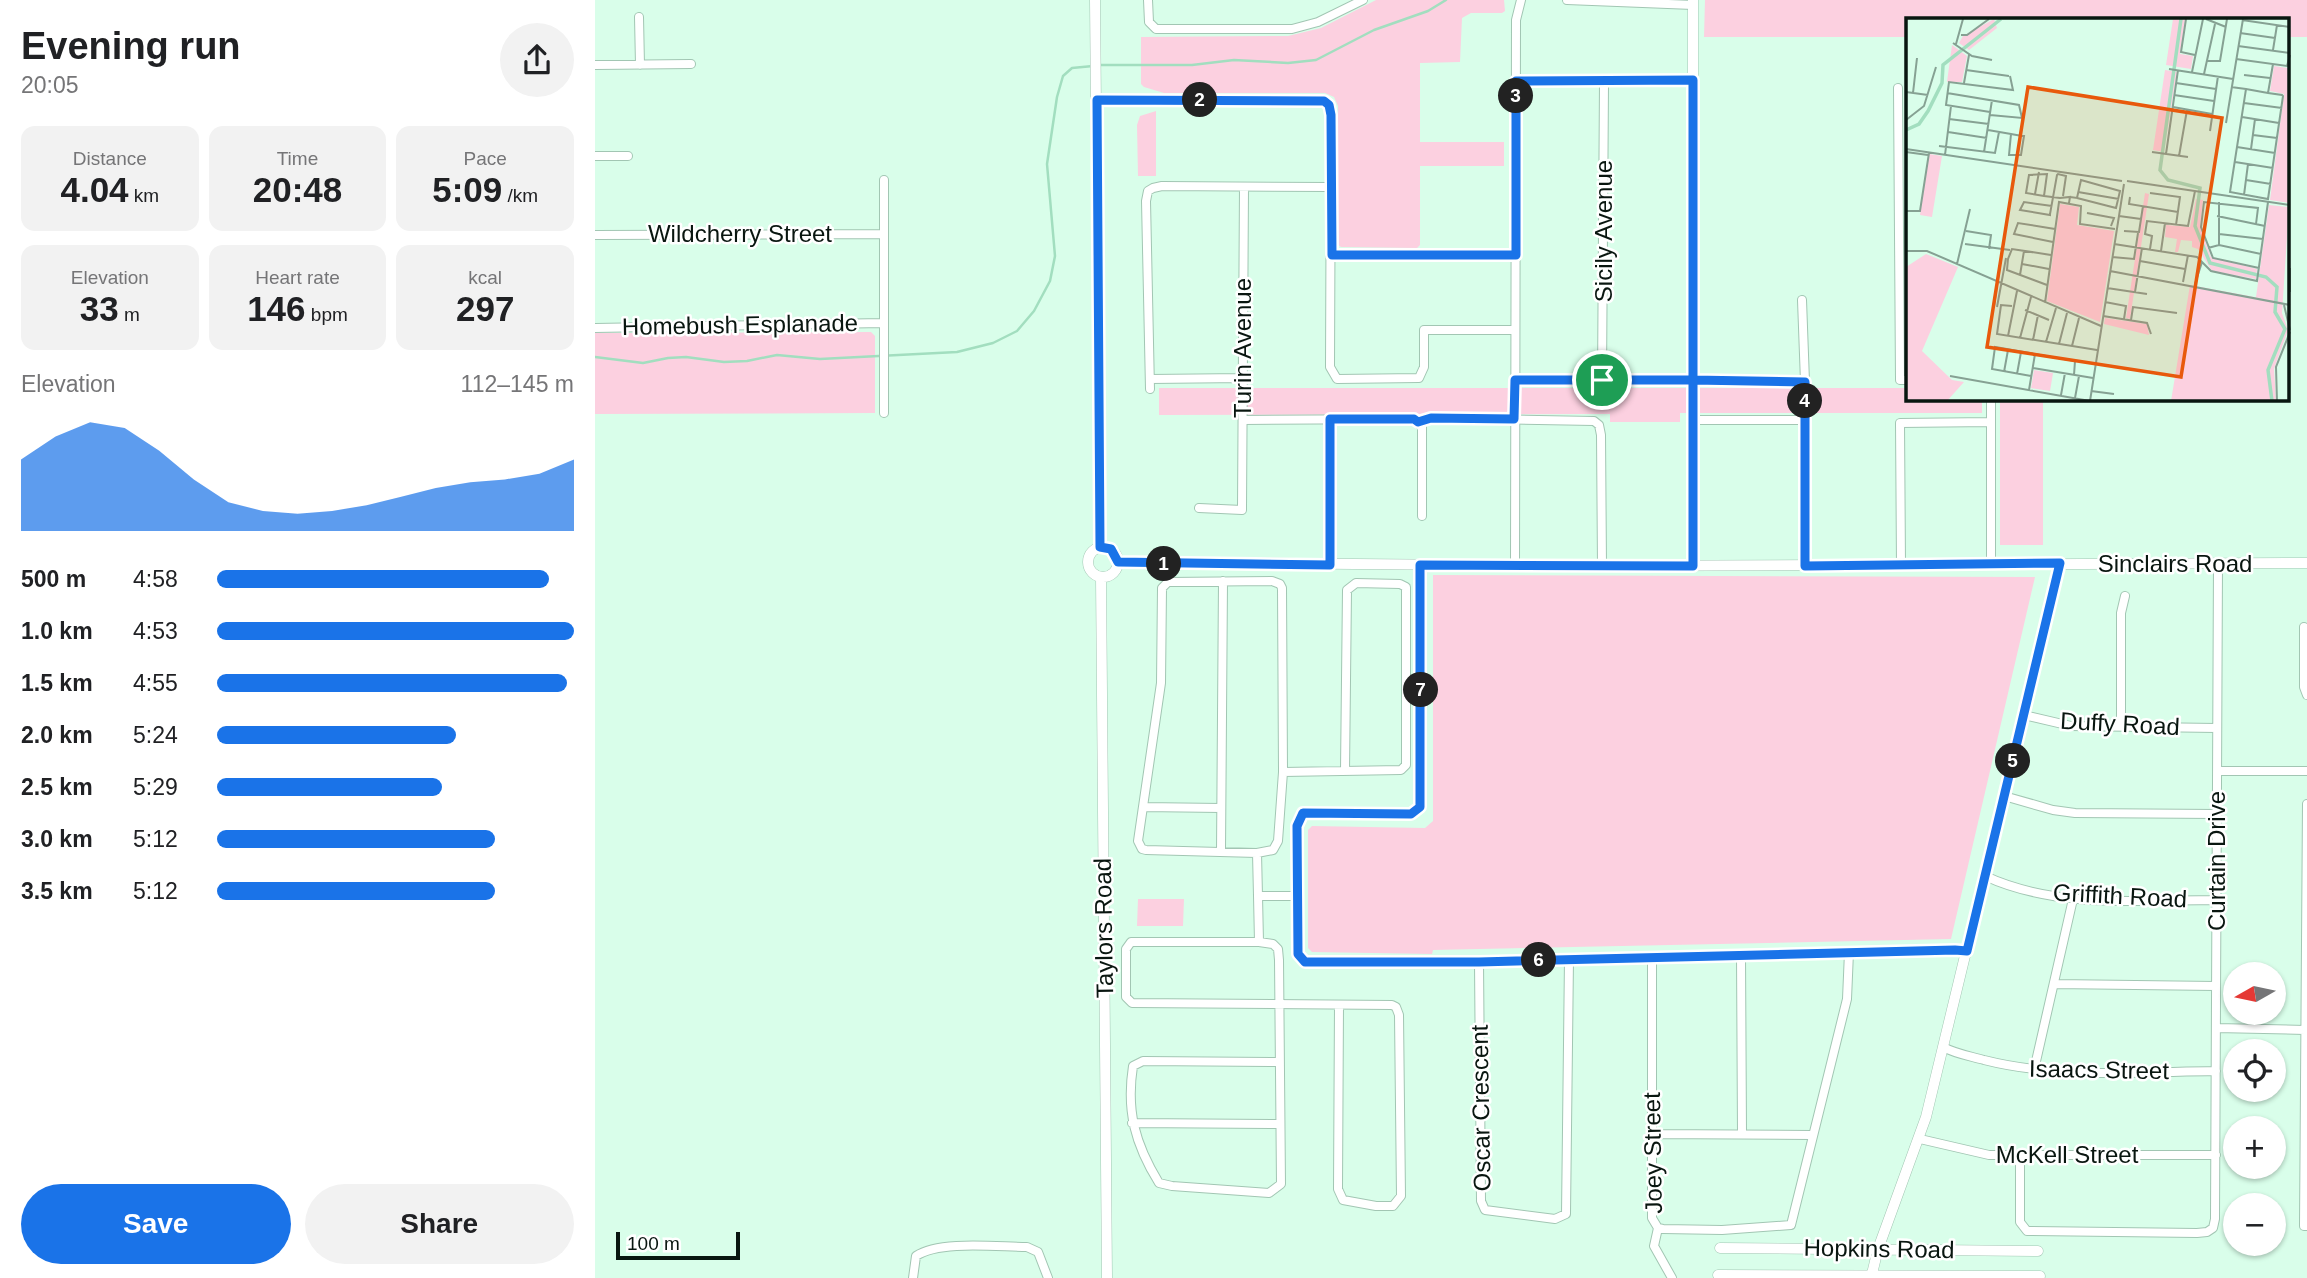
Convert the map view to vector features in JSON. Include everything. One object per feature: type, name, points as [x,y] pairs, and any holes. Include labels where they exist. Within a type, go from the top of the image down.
[{"type":"street","points":[[1095,0],[1100,547]]},
{"type":"street","points":[[1148,0],[1149,22],[1156,29],[1278,30],[1305,26],[1363,0]]},
{"type":"street","points":[[1515,566],[1516,20],[1521,0]]},
{"type":"street","points":[[1567,0],[1693,2],[1693,566]]},
{"type":"street","points":[[639,18],[640,65]]},
{"type":"street","points":[[595,65],[691,64]]},
{"type":"street","points":[[1516,81],[1693,80]]},
{"type":"street","name":"Sicily Avenue","points":[[1602,380],[1604,82]]},
{"type":"street","points":[[1898,88],[1900,380],[1906,380]]},
{"type":"street","points":[[1097,100],[1324,101],[1329,105],[1332,255],[1330,367],[1337,379],[1419,378],[1424,367],[1424,330],[1515,330]]},
{"type":"street","points":[[595,156],[628,156]]},
{"type":"street","points":[[884,180],[884,413]]},
{"type":"street","points":[[1150,389],[1146,201],[1148,191],[1162,186],[1331,187]]},
{"type":"street","name":"Turin Avenue","points":[[1199,508],[1242,510],[1244,187]]},
{"type":"street","name":"Wildcherry Street","points":[[595,235],[884,234]]},
{"type":"street","points":[[1332,255],[1516,255]]},
{"type":"street","points":[[1801,300],[1805,382],[1805,566]]},
{"type":"street","name":"Homebush Esplanade","points":[[595,328],[884,323]]},
{"type":"street","points":[[1150,379],[1243,378]]},
{"type":"street","points":[[1515,380],[1805,382]]},
{"type":"street","points":[[1991,401],[1991,564]]},
{"type":"street","points":[[1418,422],[1431,418],[1594,421],[1599,425],[1602,566]]},
{"type":"street","points":[[1330,419],[1330,565]]},
{"type":"street","points":[[1243,420],[1414,419],[1422,427],[1422,516]]},
{"type":"street","points":[[1693,420],[1804,420]]},
{"type":"street","points":[[1901,565],[1900,423],[1991,422]]},
{"type":"street","points":[[1100,547],[1111,549],[1118,562],[1111,575],[1101,577],[1093,573],[1087,561],[1091,552],[1100,547]]},
{"type":"street","name":"Sinclairs Road","points":[[1118,562],[1515,566],[2307,563]]},
{"type":"street","points":[[1872,1277],[1878,1249],[1920,1139],[2060,563]]},
{"type":"street","name":"Curtain Drive","points":[[2021,1155],[2020,1222],[2028,1231],[2197,1233],[2211,1231],[2215,1223],[2218,564]]},
{"type":"street","points":[[1420,565],[1420,807],[1411,814],[1303,813],[1297,826],[1297,896],[1298,954],[1305,962],[1479,962],[1967,951]]},
{"type":"street","name":"Taylors Road","points":[[1101,577],[1107,1278]]},
{"type":"street","points":[[1172,581],[1223,581],[1272,581],[1282,587],[1283,772],[1277,846],[1268,852],[1257,853],[1142,849],[1137,836],[1162,670],[1162,588],[1164,584],[1172,581]]},
{"type":"street","points":[[1221,850],[1223,581]]},
{"type":"street","points":[[1283,772],[1345,771],[1401,770],[1406,765],[1406,587],[1400,584],[1356,583],[1347,590],[1345,771]]},
{"type":"street","points":[[2121,726],[2121,613],[2125,596]]},
{"type":"street","points":[[2304,627],[2304,687],[2307,695]]},
{"type":"street","name":"Duffy Road","points":[[2024,715],[2071,726],[2217,728]]},
{"type":"street","points":[[2217,771],[2307,771]]},
{"type":"street","points":[[2004,796],[2053,810],[2075,813],[2217,814]]},
{"type":"street","points":[[2307,804],[2304,1226],[2307,1226]]},
{"type":"street","points":[[1143,807],[1220,808]]},
{"type":"street","points":[[1257,853],[1259,942]]},
{"type":"street","name":"Griffith Road","points":[[1985,876],[1998,882],[2073,899],[2216,900]]},
{"type":"street","points":[[1258,896],[1297,896]]},
{"type":"street","points":[[2034,1070],[2073,899]]},
{"type":"street","points":[[1280,1062],[1143,1061],[1133,1066],[1132,1123],[1159,1182],[1172,1186],[1269,1194],[1280,1184],[1280,1062],[1279,1003],[1277,949],[1273,944],[1259,942],[1131,942],[1126,949],[1126,997],[1132,1003],[1279,1003],[1392,1005],[1396,1007],[1399,1014],[1401,1196],[1393,1206],[1343,1200],[1338,1189],[1339,1005]]},
{"type":"street","name":"Joey Street","points":[[1652,957],[1652,1218],[1658,1228],[1722,1230],[1791,1225],[1847,999],[1849,952]]},
{"type":"street","points":[[1741,955],[1742,1133]]},
{"type":"street","name":"Oscar Crescent","points":[[1479,962],[1481,1201],[1485,1210],[1555,1219],[1566,1214],[1569,960]]},
{"type":"street","points":[[2053,984],[2216,986]]},
{"type":"street","points":[[2216,1028],[2305,1030]]},
{"type":"street","name":"Isaacs Street","points":[[1943,1047],[1954,1053],[2034,1070],[2216,1071]]},
{"type":"street","points":[[1132,1123],[1280,1124]]},
{"type":"street","points":[[1651,1134],[1812,1135]]},
{"type":"street","name":"McKell Street","points":[[1920,1139],[1980,1153],[2215,1155]]},
{"type":"street","points":[[1658,1228],[1654,1246],[1672,1278]]},
{"type":"street","points":[[913,1278],[916,1256],[924,1251],[957,1247],[1027,1247],[1038,1252],[1048,1278]]},
{"type":"street","name":"Hopkins Road","points":[[1720,1248],[2038,1251]]},
{"type":"street","name":"Hopkins Road","points":[[1719,1275],[2039,1276]]},
{"type":"shaded area","points":[[1376,0],[1504,0],[1505,11],[1502,13],[1471,13],[1462,18],[1460,62],[1420,63],[1420,142],[1504,142],[1504,166],[1420,166],[1420,245],[1417,248],[1341,247],[1337,244],[1338,106],[1334,97],[1325,93],[1164,93],[1141,84],[1141,37],[1288,36],[1321,28]]},
{"type":"shaded area","points":[[1705,0],[2307,0],[2307,37],[2289,37],[2289,18],[1906,18],[1906,37],[1704,37]]},
{"type":"shaded area","points":[[1156,111],[1156,176],[1138,176],[1137,125],[1140,116]]},
{"type":"shaded area","points":[[871,332],[875,336],[875,413],[595,414],[595,333]]},
{"type":"shaded area","points":[[1159,388],[1906,388],[1906,401],[1982,401],[1982,413],[1680,413],[1680,422],[1610,422],[1610,414],[1159,415]]},
{"type":"shaded area","points":[[2000,401],[2043,401],[2043,545],[2000,545]]},
{"type":"shaded area","points":[[1433,575],[2035,577],[1951,939],[1433,950],[1432,954],[1312,952],[1308,948],[1308,830],[1312,826],[1425,828],[1433,821]]},
{"type":"shaded area","points":[[1138,899],[1184,899],[1183,926],[1137,926]]},
{"type":"waterway","points":[[1099,65],[1192,65],[1234,60],[1288,63],[1316,60],[1374,30],[1428,11],[1446,0]]},
{"type":"waterway","points":[[595,357],[643,363],[686,357],[724,362],[777,355],[820,359],[957,352],[993,343],[1017,331],[1034,311],[1050,281],[1055,256],[1047,164],[1057,97],[1063,76],[1072,68],[1093,66]]},
{"type":"route","points":[[1602,380],[1515,380],[1514,419],[1431,418],[1418,422],[1414,419],[1330,419],[1330,565],[1118,562],[1115,552],[1104,546],[1100,547],[1097,100],[1324,101],[1329,105],[1331,115],[1332,255],[1516,255],[1516,81],[1693,80],[1693,380],[1805,382],[1805,566],[2060,563],[1967,951],[1479,962],[1305,962],[1298,954],[1297,826],[1303,813],[1411,814],[1420,807],[1420,565],[1693,566],[1693,380],[1602,380]]}]
